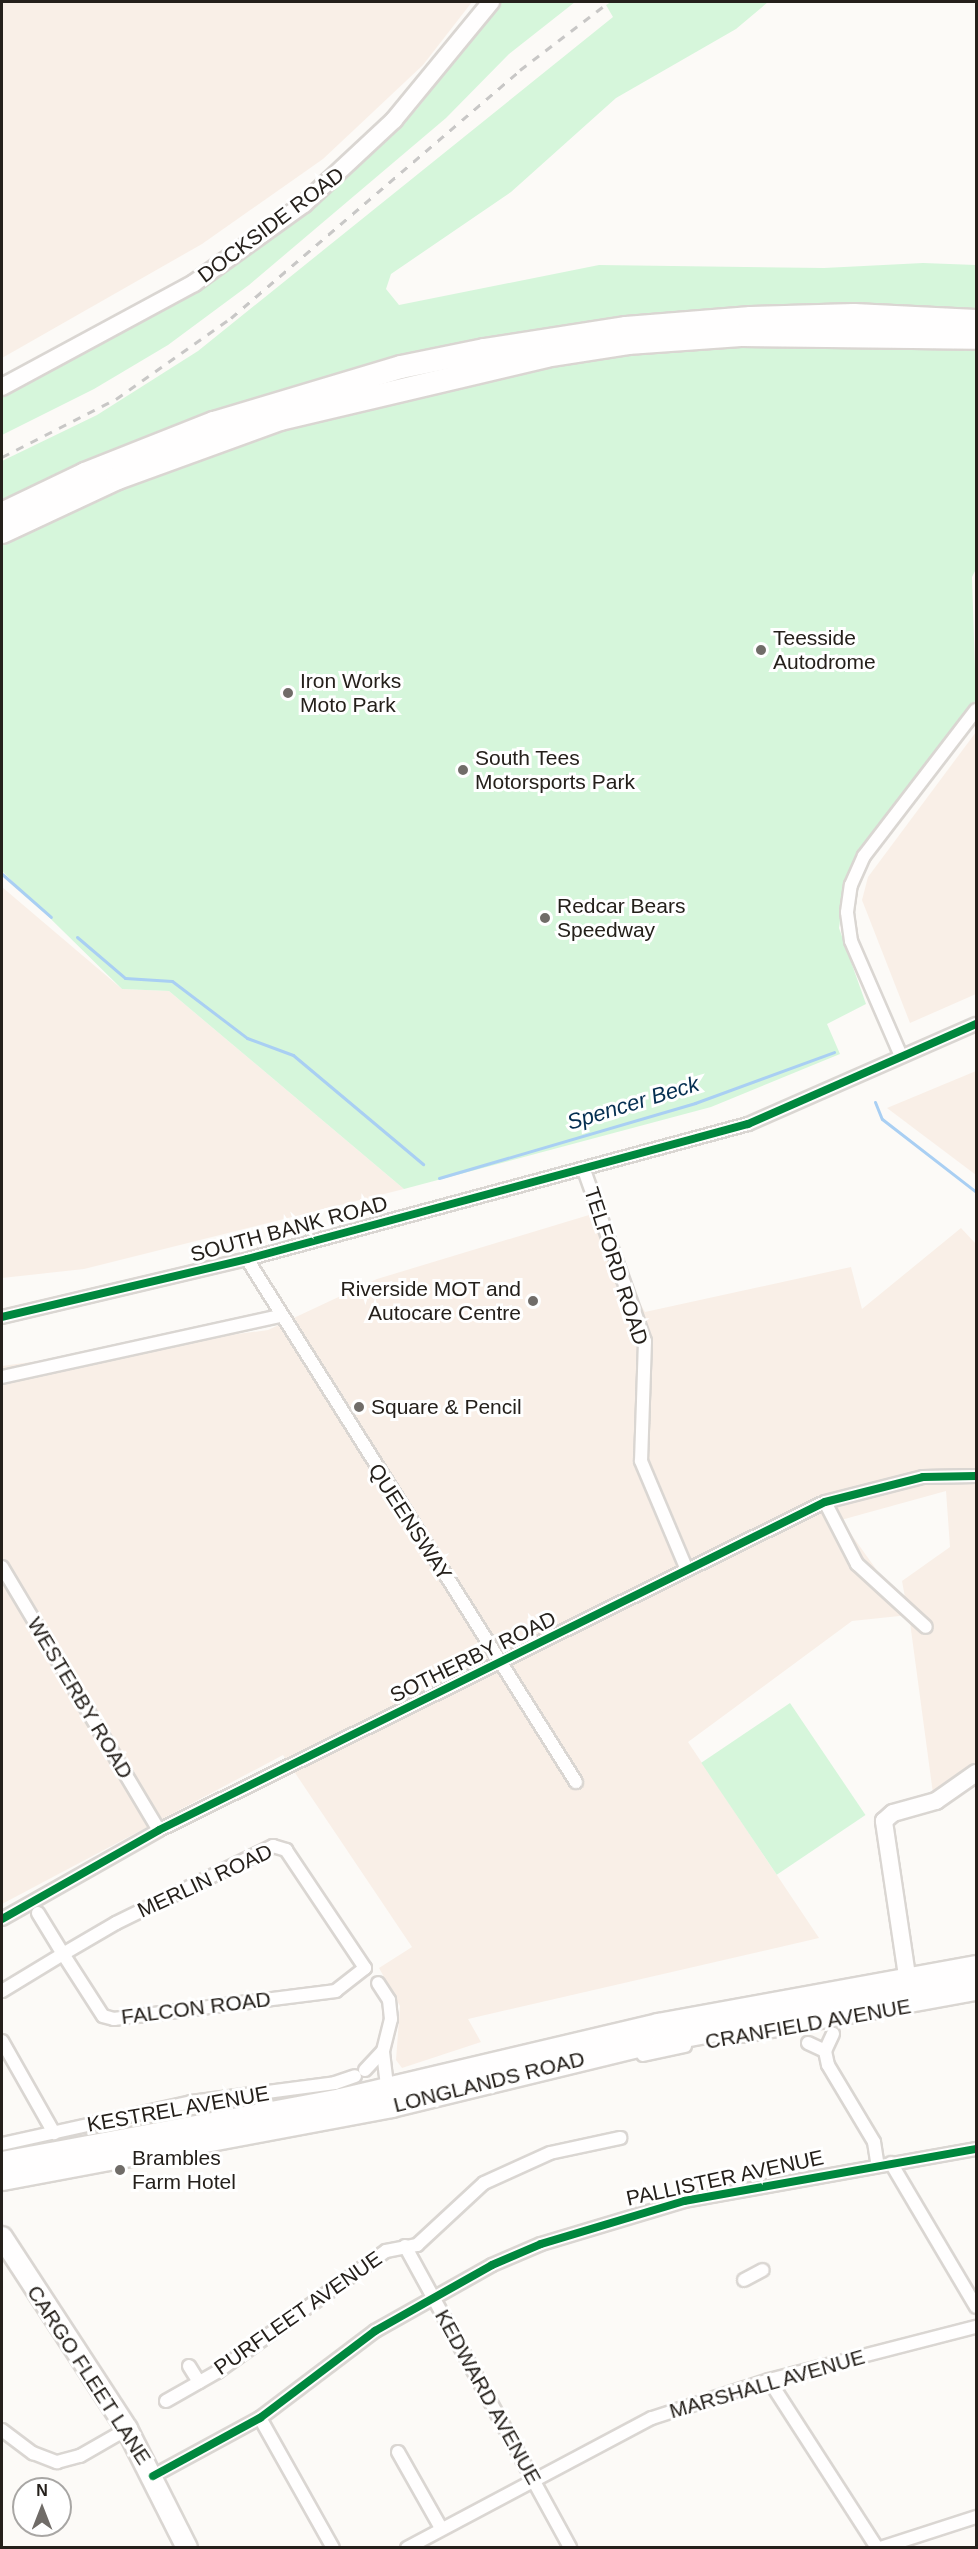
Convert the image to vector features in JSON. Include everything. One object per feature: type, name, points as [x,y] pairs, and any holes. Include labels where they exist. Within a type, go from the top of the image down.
[{"type":"highway","points":[[2,514],[140,451],[225,419],[401,367],[484,350],[626,328],[741,318],[854,315],[976,321]]},
{"type":"highway","points":[[2,532],[118,478],[280,419],[535,358],[628,343],[741,335],[976,338]]},
{"type":"main road","name":"DOCKSIDE ROAD","points":[[2,387],[194,284],[296,210],[394,120],[491,2]]},
{"type":"main road","points":[[909,1988],[884,1821],[893,1813],[936,1801],[976,1773]]},
{"type":"main road","name":"LONGLANDS ROAD","points":[[909,1988],[976,1966]]},
{"type":"main road","name":"LONGLANDS ROAD","points":[[2,2180],[658,2024],[909,1988],[976,1983]]},
{"type":"main road","name":"LONGLANDS ROAD","points":[[2,2162],[388,2090]]},
{"type":"main road","name":"CARGO FLEET LANE","points":[[2,2237],[127,2429],[153,2476],[187,2547]]},
{"type":"street","points":[[901,1056],[851,941],[847,912],[851,885],[864,856],[976,710]]},
{"type":"street","name":"SOUTH BANK ROAD","points":[[2,1317],[247,1259],[748,1124],[976,1024]]},
{"type":"street","name":"TELFORD ROAD","points":[[584,1170],[645,1341],[641,1461],[687,1570]]},
{"type":"street","name":"QUEENSWAY","points":[[247,1259],[280,1316],[576,1782]]},
{"type":"street","points":[[2,1377],[280,1316]]},
{"type":"street","name":"SOTHERBY ROAD","points":[[2,1919],[159,1830],[501,1664],[825,1502],[923,1477],[976,1476]]},
{"type":"street","points":[[825,1502],[857,1564],[926,1627]]},
{"type":"street","name":"WESTERBY ROAD","points":[[2,1567],[159,1830]]},
{"type":"street","name":"MERLIN ROAD","points":[[2,1991],[63,1954],[181,1890],[280,1846],[365,1968]]},
{"type":"street","name":"FALCON ROAD","points":[[38,1913],[103,2016],[114,2019],[336,1991],[365,1968]]},
{"type":"street","points":[[378,1983],[391,2010],[383,2051],[388,2090]]},
{"type":"street","name":"CRANFIELD AVENUE","points":[[639,2056],[976,1994]]},
{"type":"street","points":[[833,2034],[825,2051],[828,2065],[874,2142],[878,2166]]},
{"type":"street","points":[[2,2041],[54,2133]]},
{"type":"street","points":[[807,2043],[825,2051]]},
{"type":"street","name":"KESTREL AVENUE","points":[[2,2144],[192,2103],[335,2083],[360,2073],[383,2051]]},
{"type":"street","name":"PURFLEET AVENUE","points":[[166,2401],[199,2382],[386,2251],[417,2245],[484,2183],[523,2163],[620,2138]]},
{"type":"street","name":"PALLISTER AVENUE","points":[[153,2476],[260,2418],[375,2331],[433,2296],[492,2265],[624,2216],[891,2163],[976,2149]]},
{"type":"street","points":[[891,2163],[976,2307]]},
{"type":"street","name":"KEDWARD AVENUE","points":[[405,2246],[570,2547]]},
{"type":"street","points":[[744,2280],[763,2270]]},
{"type":"street","name":"MARSHALL AVENUE","points":[[407,2547],[616,2434],[710,2397],[976,2327]]},
{"type":"street","points":[[189,2366],[199,2382]]},
{"type":"street","points":[[776,2391],[878,2547],[976,2517]]},
{"type":"street","points":[[260,2418],[333,2547]]},
{"type":"street","points":[[2,2430],[33,2453],[57,2462],[80,2456],[127,2429]]},
{"type":"street","points":[[398,2452],[441,2528]]},
{"type":"shaded area","points":[[2,2],[472,2],[423,65],[323,159],[202,244],[2,358]]},
{"type":"shaded area","points":[[976,732],[976,994],[910,1023],[862,900],[868,877]]},
{"type":"shaded area","points":[[2,887],[122,989],[169,991],[404,1189],[84,1269],[2,1278]]},
{"type":"shaded area","points":[[976,1071],[976,1175],[887,1108]]},
{"type":"shaded area","points":[[589,1215],[645,1312],[851,1267],[862,1309],[961,1228],[976,1244],[976,1775],[934,1801],[909,1615],[852,1621],[688,1742],[819,1938],[468,2019],[481,2042],[402,2068],[396,2060],[400,2006],[379,1968],[412,1947],[283,1755],[2,1904],[2,1366],[268,1330],[377,1279]],"holes":[[[946,1491],[950,1547],[902,1581],[908,1614],[841,1520]]]},
{"type":"green space","points":[[500,2],[575,2],[509,54],[446,118],[249,285],[168,345],[94,389],[2,435],[2,394],[198,290],[289,227],[417,109]]},
{"type":"green space","points":[[611,2],[768,2],[736,29],[616,98],[511,192],[391,274],[386,289],[399,305],[599,265],[824,268],[923,263],[976,265],[976,313],[534,333],[2,506],[2,461],[97,415],[198,351],[613,17],[606,5]]},
{"type":"green space","name":"South Tees Motorsports Park","points":[[703,343],[976,344],[976,569],[972,577],[976,700],[956,724],[844,892],[839,928],[866,1004],[827,1024],[840,1054],[711,1107],[404,1189],[169,991],[122,989],[2,871],[2,543],[106,491],[270,430],[541,361]]},
{"type":"green space","points":[[790,1703],[865,1815],[777,1875],[701,1763]]},
{"type":"waterway","points":[[2,874],[51,917]]},
{"type":"waterway","points":[[77,937],[125,978],[172,981],[247,1038],[293,1055],[423,1164]]},
{"type":"waterway","name":"Spencer Beck","points":[[439,1178],[695,1103],[834,1052]]},
{"type":"waterway","name":"Spencer Beck","points":[[875,1102],[882,1119],[976,1192]]},
{"type":"railway","points":[[2,457],[116,399],[231,318],[520,70],[609,2]]},
{"type":"cycle path","points":[[2,1317],[247,1259],[748,1124],[976,1024]]},
{"type":"cycle path","points":[[2,1919],[159,1830],[825,1502],[923,1477],[976,1476]]},
{"type":"cycle path","points":[[153,2476],[260,2418],[375,2331],[492,2265],[541,2244],[684,2201],[976,2149]]},
{"type":"place","name":"Teesside Autodrome","points":[[761,650]]},
{"type":"place","name":"Iron Works Moto Park","points":[[288,693]]},
{"type":"place","name":"South Tees Motorsports Park","points":[[463,770]]},
{"type":"place","name":"Redcar Bears Speedway","points":[[545,918]]},
{"type":"place","name":"Riverside MOT and Autocare Centre","points":[[533,1301]]},
{"type":"place","name":"Square & Pencil","points":[[359,1407]]},
{"type":"place","name":"Brambles Farm Hotel","points":[[120,2170]]}]
